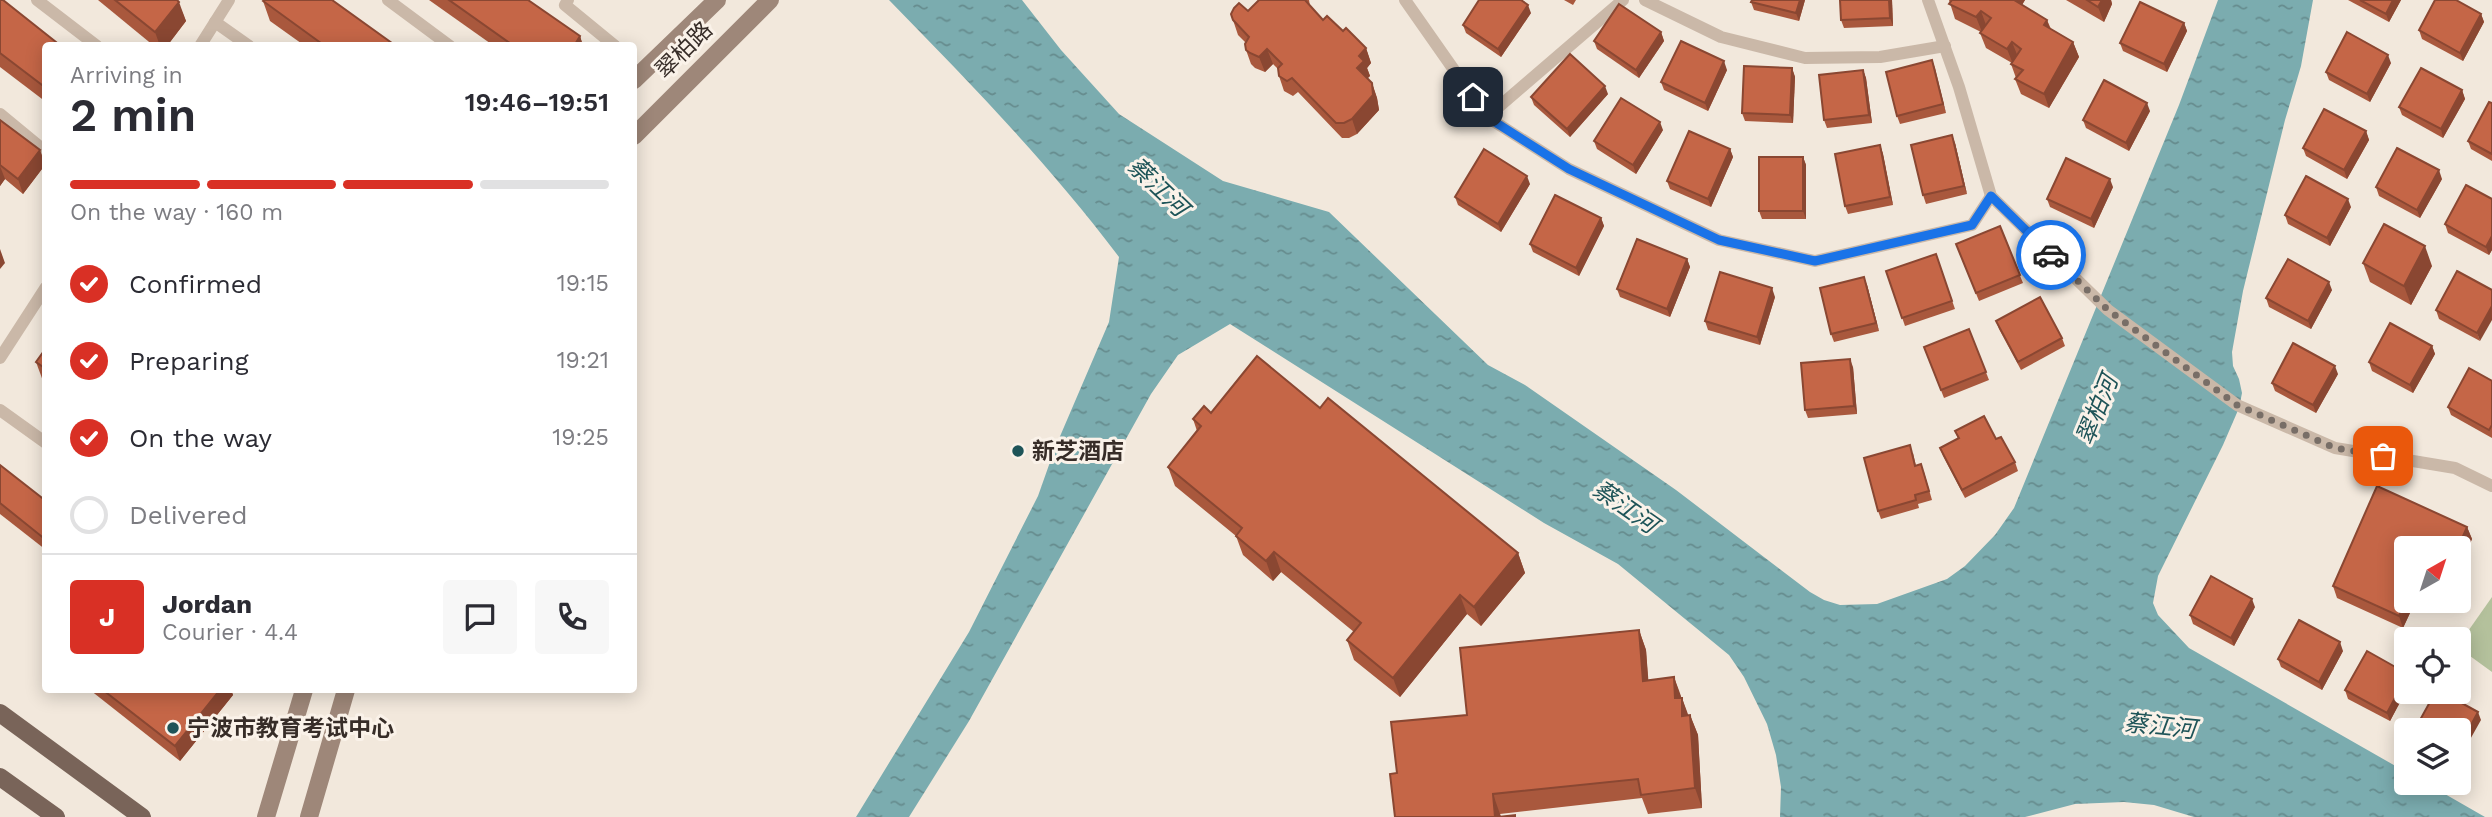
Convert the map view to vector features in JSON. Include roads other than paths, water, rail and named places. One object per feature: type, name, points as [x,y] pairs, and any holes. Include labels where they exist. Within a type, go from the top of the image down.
[{"type":"main road","name":"翠柏路","points":[[637,70],[718,0]]},
{"type":"main road","name":"翠柏路","points":[[637,133],[770,0]]},
{"type":"main road","points":[[266,817],[303,693]]},
{"type":"main road","points":[[309,817],[345,693]]},
{"type":"main road","points":[[0,713],[142,817]]},
{"type":"main road","points":[[0,777],[56,817]]},
{"type":"lane","points":[[37,0],[92,42]]},
{"type":"lane","points":[[202,42],[229,0]]},
{"type":"lane","points":[[388,0],[445,42]]},
{"type":"lane","points":[[1405,0],[1487,117],[1569,169],[1719,240],[1815,261],[1972,225],[1991,196]]},
{"type":"lane","points":[[1487,117],[1623,0]]},
{"type":"lane","points":[[1645,0],[1721,37],[1805,58],[1880,57],[1945,46]]},
{"type":"lane","points":[[1928,0],[1945,46],[1991,196],[2108,310],[2237,405],[2335,448],[2455,468],[2492,486]]},
{"type":"lane","points":[[564,2],[610,42]]},
{"type":"lane","points":[[215,22],[243,42]]},
{"type":"lane","points":[[0,114],[42,149]]},
{"type":"lane","points":[[0,358],[42,293]]},
{"type":"lane","points":[[0,410],[42,440]]},
{"type":"water","points":[[889,0],[1022,0],[1061,50],[1119,114],[1223,181],[1329,212],[1488,365],[1525,385],[1676,490],[1810,592],[1840,605],[1877,604],[1947,579],[1965,566],[1995,535],[2014,508],[2179,105],[2218,0],[2313,0],[2301,66],[2243,291],[2232,352],[2233,366],[2242,393],[2239,408],[2158,576],[2153,603],[2158,615],[2189,648],[2394,765],[2394,795],[2447,795],[2485,817],[2194,817],[2154,805],[2124,802],[2075,804],[2025,817],[1780,817],[1781,787],[1767,724],[1744,677],[1729,655],[1618,564],[1544,523],[1230,324],[1178,355],[1151,394],[969,721],[909,817],[856,817],[969,632],[1038,496],[1055,448],[1109,322],[1119,257],[1037,157]]},
{"type":"place","name":"新芝酒店","points":[[1018,451]]},
{"type":"place","name":"宁波市教育考试中心","points":[[173,728]]},
{"type":"water label","name":"蔡江河","points":[[1158,187]]},
{"type":"water label","name":"翠柏河","points":[[2097,410]]},
{"type":"water label","name":"蔡江河","points":[[1625,507]]},
{"type":"water label","name":"蔡江河","points":[[2160,726]]}]
